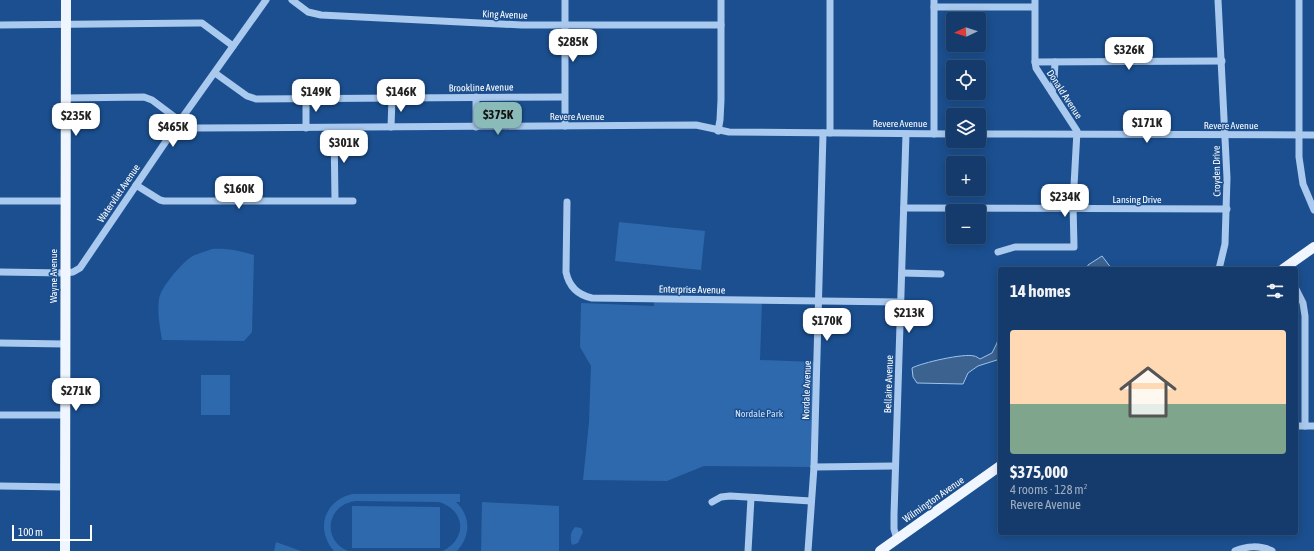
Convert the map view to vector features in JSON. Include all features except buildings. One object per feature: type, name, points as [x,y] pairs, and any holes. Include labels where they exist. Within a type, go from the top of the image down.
[{"type":"main road","name":"Wayne Avenue","points":[[65,551],[66,0]]},
{"type":"main road","points":[[1286,267],[1314,247]]},
{"type":"main road","name":"Wilmington Avenue","points":[[880,551],[998,467]]},
{"type":"street","name":"Watervliet Avenue","points":[[66,273],[74,272],[80,268],[179,123],[266,0]]},
{"type":"street","name":"King Avenue","points":[[292,0],[308,12],[321,15],[522,25],[721,25]]},
{"type":"street","points":[[565,0],[565,126]]},
{"type":"street","points":[[718,131],[721,100],[721,0]]},
{"type":"street","name":"Nordale Avenue","points":[[808,551],[814,467],[818,301],[826,133],[830,0]]},
{"type":"street","name":"Croyden Drive","points":[[1218,0],[1222,61],[1227,209],[1225,244],[1219,267]]},
{"type":"street","points":[[1299,0],[1299,157],[1303,184],[1314,210]]},
{"type":"street","points":[[934,134],[934,4],[1035,3]]},
{"type":"street","name":"Donald Avenue","points":[[998,252],[1015,247],[1074,247],[1077,131],[1039,74],[1035,62],[1035,3]]},
{"type":"street","points":[[0,25],[198,22],[202,23],[233,46]]},
{"type":"street","points":[[1035,62],[1222,61]]},
{"type":"street","points":[[1052,92],[1055,62]]},
{"type":"street","name":"Brookline Avenue","points":[[215,72],[252,98],[564,97]]},
{"type":"street","name":"Revere Avenue","points":[[66,98],[144,97],[152,100],[184,128],[696,125],[718,131],[729,132],[946,134]]},
{"type":"street","points":[[476,97],[476,127]]},
{"type":"street","points":[[391,127],[392,98]]},
{"type":"street","points":[[306,99],[306,128]]},
{"type":"street","points":[[334,128],[335,200]]},
{"type":"street","name":"Bellaire Avenue","points":[[897,539],[894,522],[906,134]]},
{"type":"street","name":"Revere Avenue","points":[[986,134],[1314,135]]},
{"type":"street","points":[[136,185],[164,201],[353,200]]},
{"type":"street","points":[[0,201],[65,201]]},
{"type":"street","name":"Enterprise Avenue","points":[[567,202],[566,272],[568,280],[576,291],[586,297],[901,302]]},
{"type":"street","name":"Lansing Drive","points":[[904,208],[1227,209]]},
{"type":"street","points":[[0,272],[66,273]]},
{"type":"street","points":[[902,273],[941,274]]},
{"type":"street","points":[[1298,293],[1303,303],[1305,316],[1305,426]]},
{"type":"street","points":[[0,343],[66,344]]},
{"type":"street","points":[[0,415],[65,415]]},
{"type":"street","points":[[1298,426],[1314,426]]},
{"type":"street","points":[[814,467],[896,466]]},
{"type":"street","points":[[0,486],[65,486]]},
{"type":"street","points":[[712,502],[720,497],[811,501]]},
{"type":"street","points":[[748,551],[751,498]]},
{"type":"street","points":[[1235,551],[1255,547],[1272,551]]},
{"type":"green space","points":[[619,222],[705,231],[701,270],[615,261]]},
{"type":"green space","points":[[212,249],[233,250],[254,255],[252,332],[244,341],[162,340],[158,304],[163,288],[187,260]]},
{"type":"green space","name":"Nordale Park","points":[[654,299],[762,300],[760,360],[816,362],[814,467],[704,466],[667,481],[583,480],[589,422],[591,366],[580,347],[581,303],[654,306]]},
{"type":"green space","points":[[201,375],[230,375],[230,415],[201,415]]},
{"type":"green space","points":[[352,494],[460,494],[460,502],[456,502],[467,520],[467,533],[465,539],[457,551],[443,551],[457,539],[460,532],[460,525],[454,511],[448,506],[439,502],[356,501],[346,504],[334,515],[331,523],[331,531],[334,539],[339,546],[348,551],[334,551],[328,543],[325,534],[325,517],[329,509],[335,503]]},
{"type":"green space","points":[[482,502],[559,506],[559,551],[481,551]]},
{"type":"green space","points":[[352,506],[440,507],[440,548],[352,548]]},
{"type":"green space","points":[[575,527],[581,528],[583,532],[578,543],[572,545],[571,535]]},
{"type":"green space","points":[[276,542],[301,551],[274,551]]},
{"type":"shaded area","points":[[1102,256],[1110,267],[1088,267],[1088,265]]},
{"type":"shaded area","points":[[998,339],[998,360],[978,366],[968,373],[963,384],[917,383],[913,377],[912,368],[943,359],[961,356],[969,355],[980,359],[992,353]]}]
